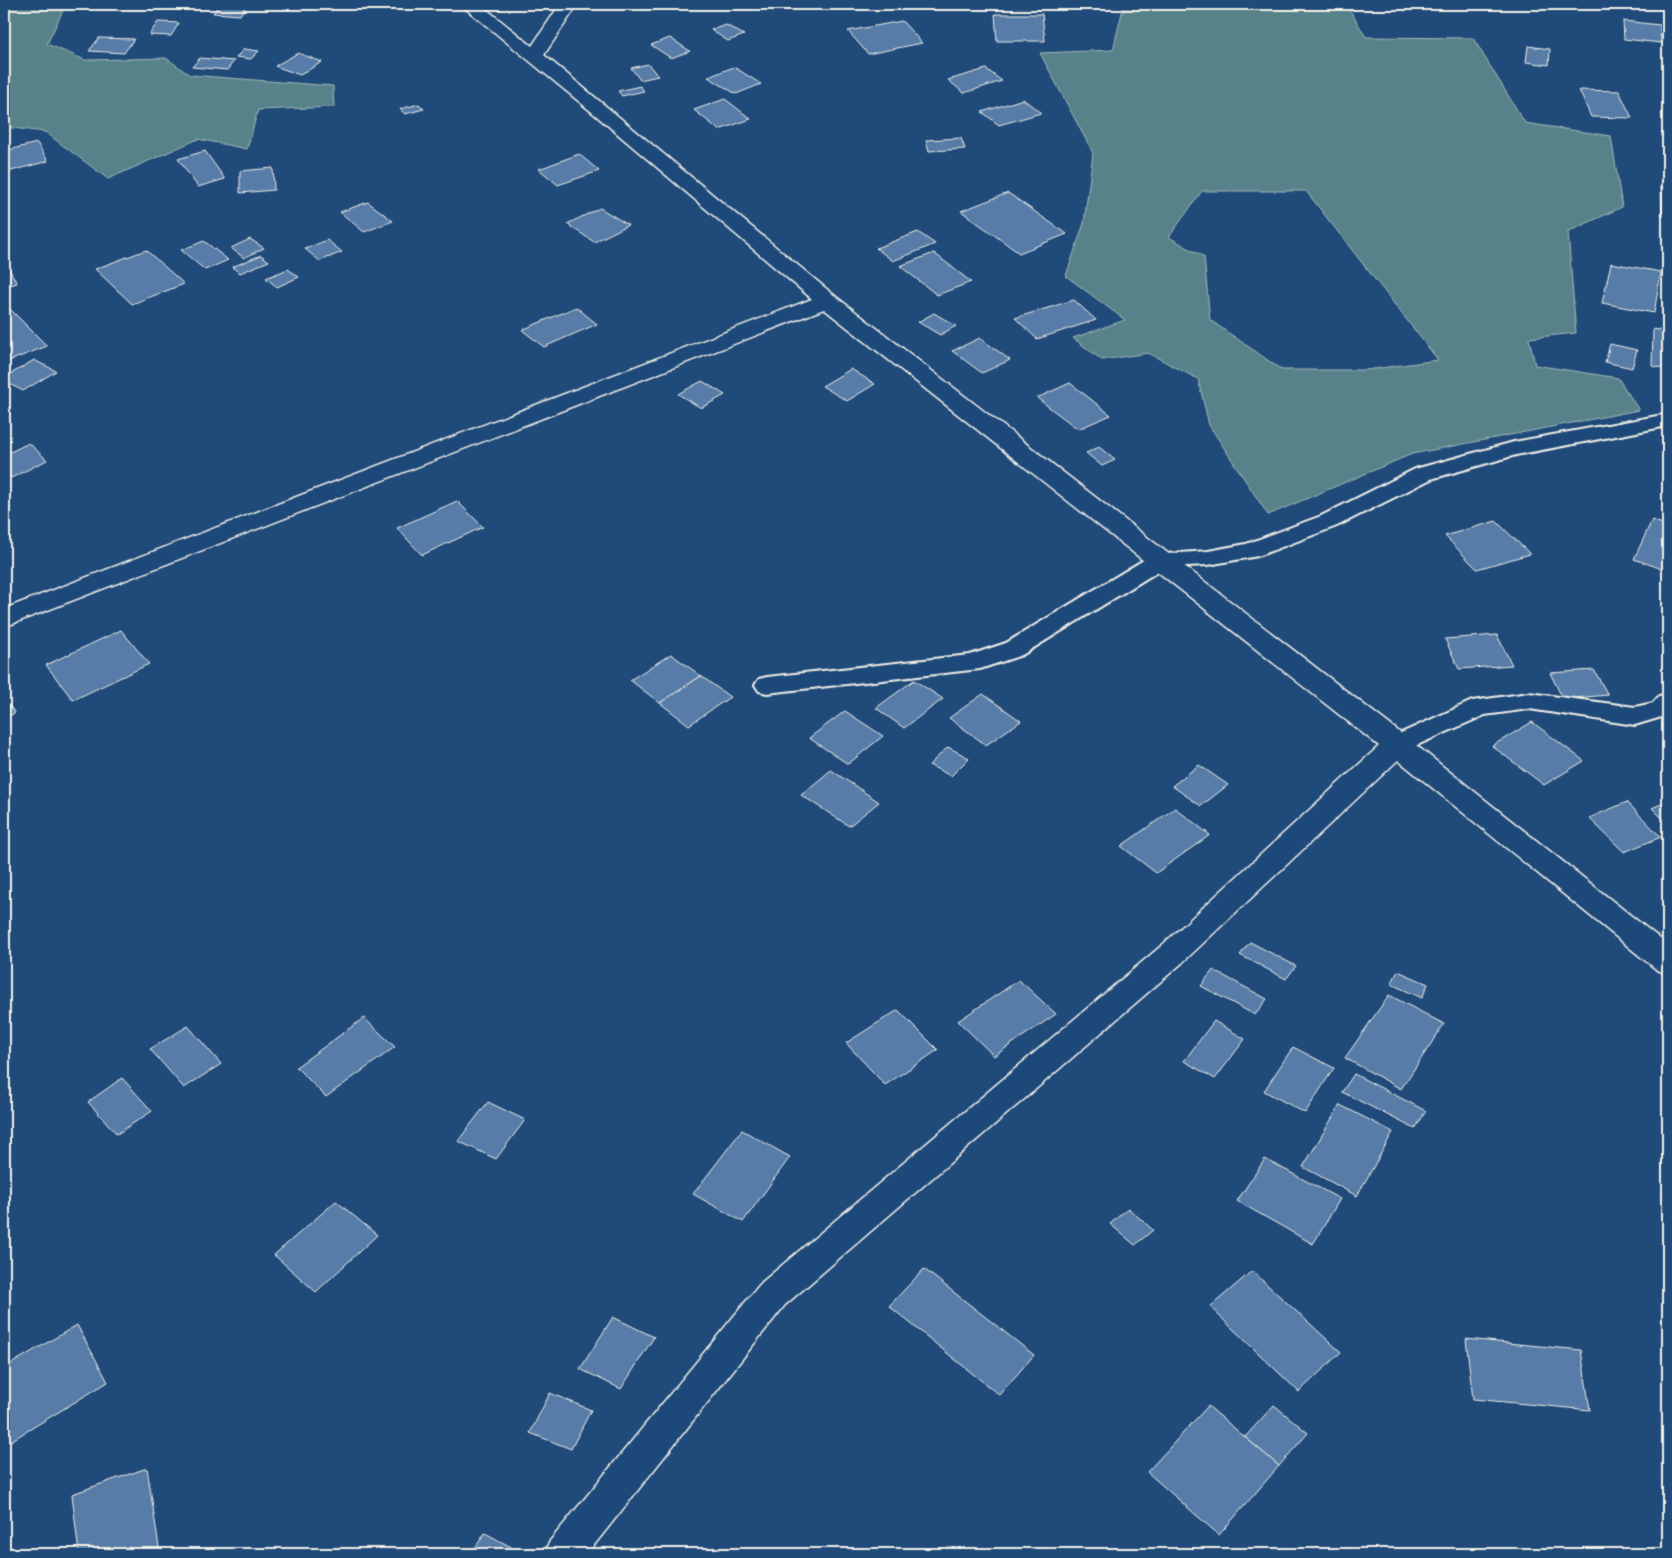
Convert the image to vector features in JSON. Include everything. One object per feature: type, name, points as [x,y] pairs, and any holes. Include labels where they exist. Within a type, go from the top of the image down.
[{"type":"street","points":[[469,4],[600,109],[826,301],[1398,745],[1668,962]]},
{"type":"street","points":[[534,57],[570,4]]},
{"type":"street","points":[[4,618],[826,301]]},
{"type":"street","points":[[563,1554],[773,1294],[1171,955],[1398,745]]},
{"type":"lane","points":[[767,685],[972,663],[1014,650],[1160,560],[1208,558],[1250,551],[1329,521],[1422,474],[1514,449],[1668,420]]},
{"type":"lane","points":[[1398,745],[1481,707],[1529,701],[1635,716],[1661,710],[1668,702]]},
{"type":"green space","points":[[4,4],[66,4],[47,44],[85,60],[166,58],[190,75],[333,86],[334,107],[258,110],[247,149],[198,139],[108,179],[45,132],[4,127]]},
{"type":"green space","points":[[1124,4],[1346,4],[1366,37],[1473,38],[1525,123],[1611,136],[1622,207],[1568,232],[1576,333],[1529,338],[1535,365],[1618,378],[1639,410],[1412,454],[1268,515],[1209,425],[1198,379],[1148,353],[1102,360],[1073,338],[1125,320],[1066,276],[1084,223],[1093,153],[1040,53],[1113,50]],"holes":[[[1202,191],[1306,191],[1438,360],[1366,370],[1282,370],[1210,320],[1204,257],[1169,237]]]},
{"type":"building","points":[[220,4],[248,4],[240,15],[213,13]]},
{"type":"building","points":[[983,4],[1027,4],[1027,6],[983,6]]},
{"type":"building","points":[[995,14],[1042,14],[1045,41],[997,41]]},
{"type":"building","points":[[902,21],[922,43],[868,54],[848,31]]},
{"type":"building","points":[[1623,21],[1660,25],[1661,43],[1624,39]]},
{"type":"building","points":[[158,22],[179,23],[171,36],[149,35]]},
{"type":"building","points":[[726,25],[744,35],[728,41],[711,30]]},
{"type":"building","points":[[99,38],[134,39],[124,53],[89,51]]},
{"type":"building","points":[[670,38],[690,51],[671,58],[651,45]]},
{"type":"building","points":[[1528,46],[1550,49],[1549,65],[1526,62]]},
{"type":"building","points":[[244,49],[259,51],[251,59],[236,57]]},
{"type":"building","points":[[298,53],[322,62],[300,75],[275,66]]},
{"type":"building","points":[[200,58],[234,61],[227,70],[192,67]]},
{"type":"building","points":[[648,64],[658,76],[640,80],[631,68]]},
{"type":"building","points":[[734,67],[761,84],[736,94],[708,77]]},
{"type":"building","points":[[986,69],[1002,81],[964,93],[948,80]]},
{"type":"building","points":[[640,86],[644,91],[622,96],[618,91]]},
{"type":"building","points":[[1579,90],[1619,91],[1632,118],[1591,117]]},
{"type":"building","points":[[725,99],[751,119],[719,130],[694,110]]},
{"type":"building","points":[[1023,99],[1041,113],[999,125],[982,112]]},
{"type":"building","points":[[419,104],[424,109],[405,114],[400,109]]},
{"type":"building","points":[[961,138],[965,149],[929,151],[926,140]]},
{"type":"building","points":[[37,143],[48,161],[4,173],[4,151]]},
{"type":"building","points":[[205,151],[225,179],[198,187],[178,159]]},
{"type":"building","points":[[579,154],[599,171],[558,185],[539,169]]},
{"type":"building","points":[[273,168],[274,190],[240,193],[240,171]]},
{"type":"building","points":[[1661,184],[1668,185],[1668,217],[1662,216]]},
{"type":"building","points":[[1008,193],[1067,234],[1019,253],[961,211]]},
{"type":"building","points":[[368,202],[393,221],[364,232],[340,212]]},
{"type":"building","points":[[600,208],[628,225],[594,242],[567,224]]},
{"type":"building","points":[[918,232],[935,244],[893,261],[876,248]]},
{"type":"building","points":[[250,239],[264,248],[244,258],[231,248]]},
{"type":"building","points":[[327,240],[342,252],[320,261],[305,249]]},
{"type":"building","points":[[204,241],[228,260],[205,270],[181,250]]},
{"type":"building","points":[[146,250],[184,284],[132,304],[95,269]]},
{"type":"building","points":[[934,253],[971,282],[937,295],[900,266]]},
{"type":"building","points":[[261,255],[269,261],[240,273],[232,267]]},
{"type":"building","points":[[4,262],[17,283],[4,287]]},
{"type":"building","points":[[1611,263],[1661,272],[1654,313],[1602,303]]},
{"type":"building","points":[[288,269],[299,277],[277,287],[266,278]]},
{"type":"building","points":[[1074,300],[1096,320],[1037,339],[1015,318]]},
{"type":"building","points":[[4,303],[47,346],[4,363]]},
{"type":"building","points":[[576,307],[597,324],[544,347],[522,330]]},
{"type":"building","points":[[934,313],[956,326],[940,335],[918,322]]},
{"type":"building","points":[[1653,329],[1668,332],[1668,369],[1652,366]]},
{"type":"building","points":[[980,338],[1010,360],[982,373],[952,351]]},
{"type":"building","points":[[1610,344],[1637,350],[1632,368],[1605,362]]},
{"type":"building","points":[[34,360],[56,371],[23,391],[4,381],[4,378]]},
{"type":"building","points":[[851,369],[875,384],[847,401],[822,386]]},
{"type":"building","points":[[702,381],[725,395],[701,408],[678,394]]},
{"type":"building","points":[[1070,383],[1111,415],[1078,429],[1037,398]]},
{"type":"building","points":[[29,443],[47,460],[11,478],[4,471],[4,455]]},
{"type":"building","points":[[1099,447],[1115,460],[1102,466],[1086,453]]},
{"type":"building","points":[[457,501],[483,527],[422,555],[397,528]]},
{"type":"building","points":[[1652,520],[1668,526],[1668,571],[1634,559]]},
{"type":"building","points":[[1496,521],[1530,554],[1477,569],[1445,536]]},
{"type":"building","points":[[121,630],[149,664],[73,700],[46,665]]},
{"type":"building","points":[[1497,635],[1512,665],[1459,669],[1445,639]]},
{"type":"building","points":[[671,654],[701,676],[660,703],[630,680]]},
{"type":"building","points":[[1594,670],[1608,695],[1563,699],[1550,673]]},
{"type":"building","points":[[701,676],[730,697],[689,725],[660,703]]},
{"type":"building","points":[[914,680],[943,699],[904,728],[876,708]]},
{"type":"building","points":[[983,694],[1021,721],[986,745],[949,718]]},
{"type":"building","points":[[4,699],[15,713],[4,718]]},
{"type":"building","points":[[845,711],[883,736],[848,764],[809,738]]},
{"type":"building","points":[[1532,722],[1584,761],[1544,785],[1492,746]]},
{"type":"building","points":[[948,747],[969,758],[951,776],[929,765]]},
{"type":"building","points":[[1199,765],[1228,785],[1201,806],[1172,786]]},
{"type":"building","points":[[831,770],[879,802],[849,826],[801,795]]},
{"type":"building","points":[[1668,801],[1668,824],[1652,808]]},
{"type":"building","points":[[1627,802],[1661,837],[1624,852],[1589,818]]},
{"type":"building","points":[[1175,808],[1210,835],[1156,873],[1121,846]]},
{"type":"building","points":[[1250,942],[1296,966],[1286,979],[1240,955]]},
{"type":"building","points":[[1213,970],[1267,999],[1255,1015],[1201,986]]},
{"type":"building","points":[[1398,971],[1428,984],[1422,998],[1391,984]]},
{"type":"building","points":[[1019,980],[1056,1014],[994,1056],[958,1021]]},
{"type":"building","points":[[1389,995],[1444,1024],[1401,1089],[1345,1058]]},
{"type":"building","points":[[898,1010],[938,1050],[885,1085],[846,1043]]},
{"type":"building","points":[[364,1018],[395,1047],[326,1097],[296,1067]]},
{"type":"building","points":[[1214,1021],[1245,1039],[1215,1079],[1184,1061]]},
{"type":"building","points":[[188,1026],[221,1064],[184,1088],[150,1049]]},
{"type":"building","points":[[1293,1047],[1334,1068],[1305,1113],[1264,1091]]},
{"type":"building","points":[[1354,1074],[1426,1111],[1415,1129],[1342,1092]]},
{"type":"building","points":[[122,1078],[152,1111],[117,1134],[88,1102]]},
{"type":"building","points":[[488,1102],[525,1120],[496,1159],[458,1141]]},
{"type":"building","points":[[1340,1105],[1393,1132],[1357,1196],[1303,1167]]},
{"type":"building","points":[[742,1130],[790,1157],[743,1222],[693,1194]]},
{"type":"building","points":[[1265,1159],[1340,1199],[1313,1244],[1237,1201]]},
{"type":"building","points":[[336,1201],[377,1235],[316,1292],[274,1255]]},
{"type":"building","points":[[1128,1208],[1153,1230],[1135,1245],[1110,1224]]},
{"type":"building","points":[[924,1269],[1034,1355],[999,1395],[889,1306]]},
{"type":"building","points":[[1252,1271],[1341,1352],[1299,1392],[1210,1307]]},
{"type":"building","points":[[613,1317],[654,1337],[621,1389],[580,1369]]},
{"type":"building","points":[[77,1325],[108,1382],[4,1445],[4,1368]]},
{"type":"building","points":[[1466,1339],[1581,1350],[1590,1410],[1473,1399]]},
{"type":"building","points":[[550,1393],[591,1410],[571,1449],[530,1433]]},
{"type":"building","points":[[1274,1405],[1308,1433],[1279,1466],[1245,1437]]},
{"type":"building","points":[[1208,1406],[1279,1466],[1219,1535],[1147,1472]]},
{"type":"building","points":[[147,1468],[160,1554],[79,1554],[72,1494]]},
{"type":"building","points":[[485,1533],[513,1548],[510,1554],[471,1554]]}]
